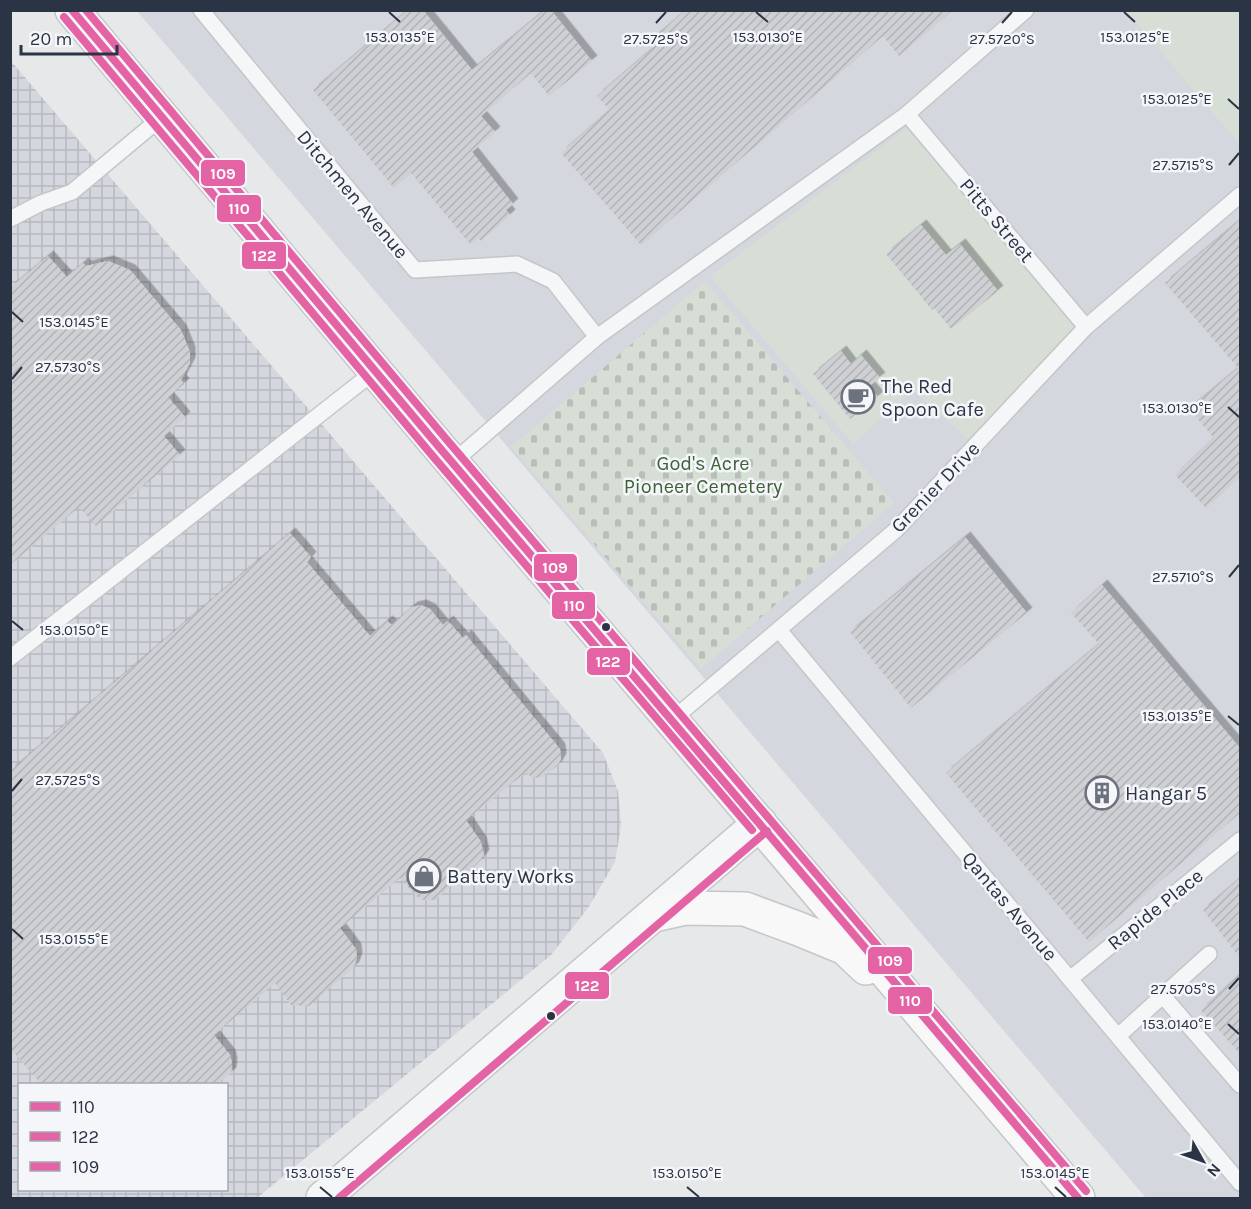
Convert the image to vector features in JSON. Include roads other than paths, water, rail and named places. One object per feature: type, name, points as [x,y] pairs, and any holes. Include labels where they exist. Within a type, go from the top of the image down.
[{"type":"main road","points":[[72,10],[452,463],[1078,1198]]},
{"type":"main road","points":[[654,915],[686,908],[745,909],[836,944],[845,948],[946,1043]]},
{"type":"street","points":[[323,1198],[760,823]]},
{"type":"lane","name":"Ditchmen Avenue","points":[[201,10],[415,270],[517,264],[553,281],[597,337]]},
{"type":"lane","points":[[452,463],[597,337],[906,114],[1026,10]]},
{"type":"lane","name":"Pitts Street","points":[[906,114],[1086,327]]},
{"type":"lane","points":[[10,219],[41,203],[72,192],[162,117]]},
{"type":"lane","name":"Grenier Drive","points":[[672,720],[897,529],[1086,327],[1240,195]]},
{"type":"lane","points":[[10,658],[375,371]]},
{"type":"lane","name":"Qantas Avenue","points":[[779,630],[1240,1183]]},
{"type":"lane","name":"Rapide Place","points":[[1070,979],[1240,840]]},
{"type":"lane","points":[[1118,1036],[1209,954]]},
{"type":"lane","points":[[1163,996],[1240,1085]]},
{"type":"place","name":"The Red Spoon Cafe","points":[[858,397]]},
{"type":"place","name":"Hangar 5","points":[[1102,793]]},
{"type":"place","name":"Battery Works","points":[[424,876]]},
{"type":"park label","name":"God's Acre Pioneer Cemetery","points":[[703,474]]}]
